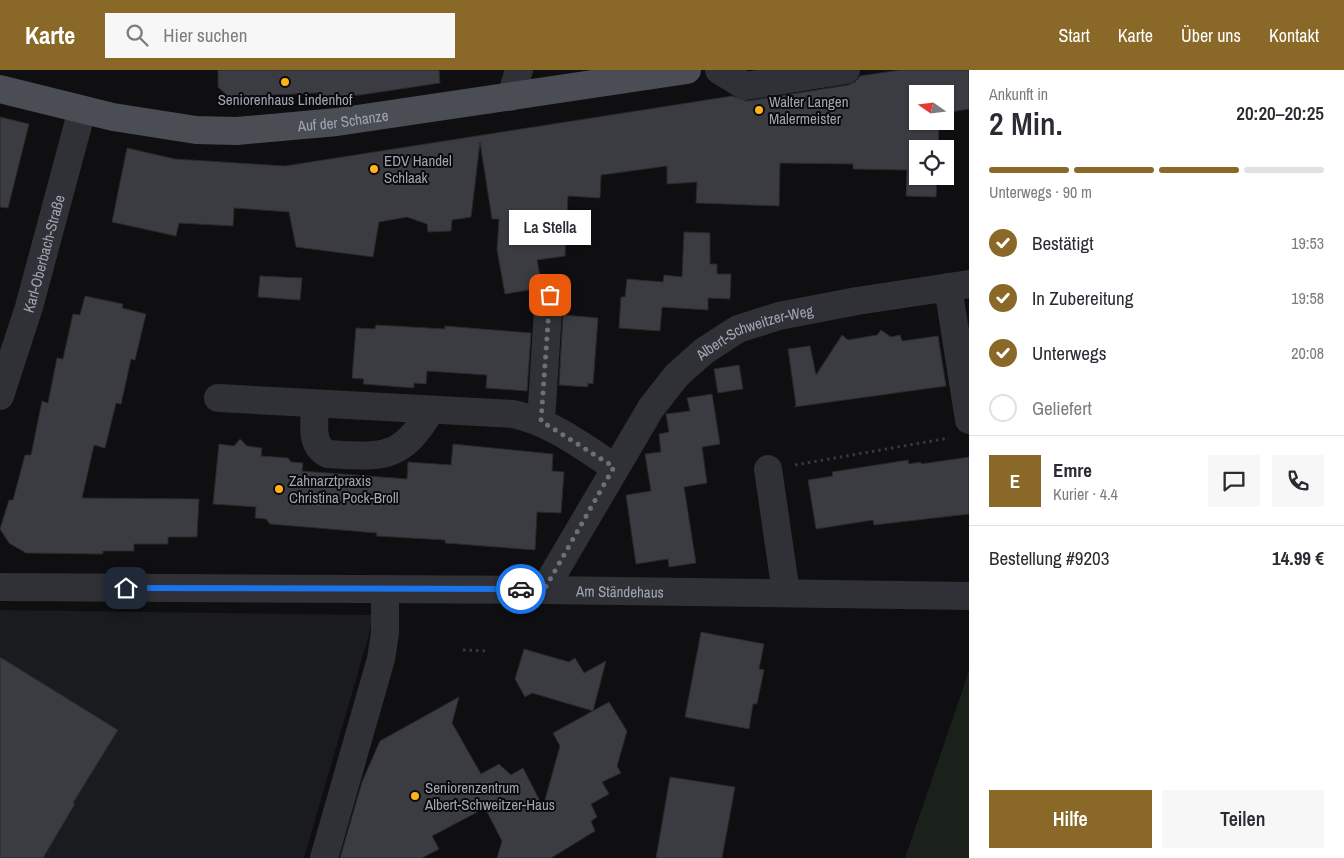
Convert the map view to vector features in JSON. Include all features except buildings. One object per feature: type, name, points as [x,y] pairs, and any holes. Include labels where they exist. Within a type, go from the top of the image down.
[{"type":"main road","name":"Auf der Schanze","points":[[0,89],[82,110],[171,127],[237,131],[337,122],[686,70]]},
{"type":"street","points":[[511,96],[519,70]]},
{"type":"street","points":[[719,70],[745,86],[846,70]]},
{"type":"street","name":"Karl-Oberbach-Straße","points":[[0,396],[29,307],[82,110]]},
{"type":"street","name":"Albert-Schweitzer-Weg","points":[[544,590],[614,467],[662,391],[688,363],[732,333],[757,323],[796,312],[959,285],[959,429]]},
{"type":"street","points":[[541,421],[550,295]]},
{"type":"street","points":[[218,398],[499,412],[541,421],[614,467]]},
{"type":"street","points":[[315,404],[314,442],[321,450],[328,454],[376,456],[389,453],[410,439],[431,410]]},
{"type":"street","points":[[768,469],[786,594]]},
{"type":"street","name":"Am Ständehaus","points":[[0,587],[544,590],[969,596]]},
{"type":"street","points":[[324,858],[381,659],[385,633],[385,589]]},
{"type":"path","points":[[768,469],[959,429]]},
{"type":"path","points":[[463,650],[488,651]]},
{"type":"shaded area","points":[[0,610],[373,615],[304,858],[0,858]]},
{"type":"shaded area","points":[[969,671],[969,858],[905,858]]},
{"type":"way so far","points":[[521,589],[544,590],[614,467],[541,421],[550,295]]},
{"type":"place","name":"Seniorenhaus Lindenhof","points":[[285,82]]},
{"type":"place","name":"Walter Langen Malermeister","points":[[759,110]]},
{"type":"place","name":"EDV Handel Schlaak","points":[[374,169]]},
{"type":"place","name":"La Stella","points":[[550,295]]},
{"type":"place","name":"Zahnarztpraxis Christina Pock-Broll","points":[[279,489]]},
{"type":"place","name":"Seniorenzentrum Albert-Schweitzer-Haus","points":[[415,796]]},
{"type":"route","points":[[126,588],[521,589]]}]
